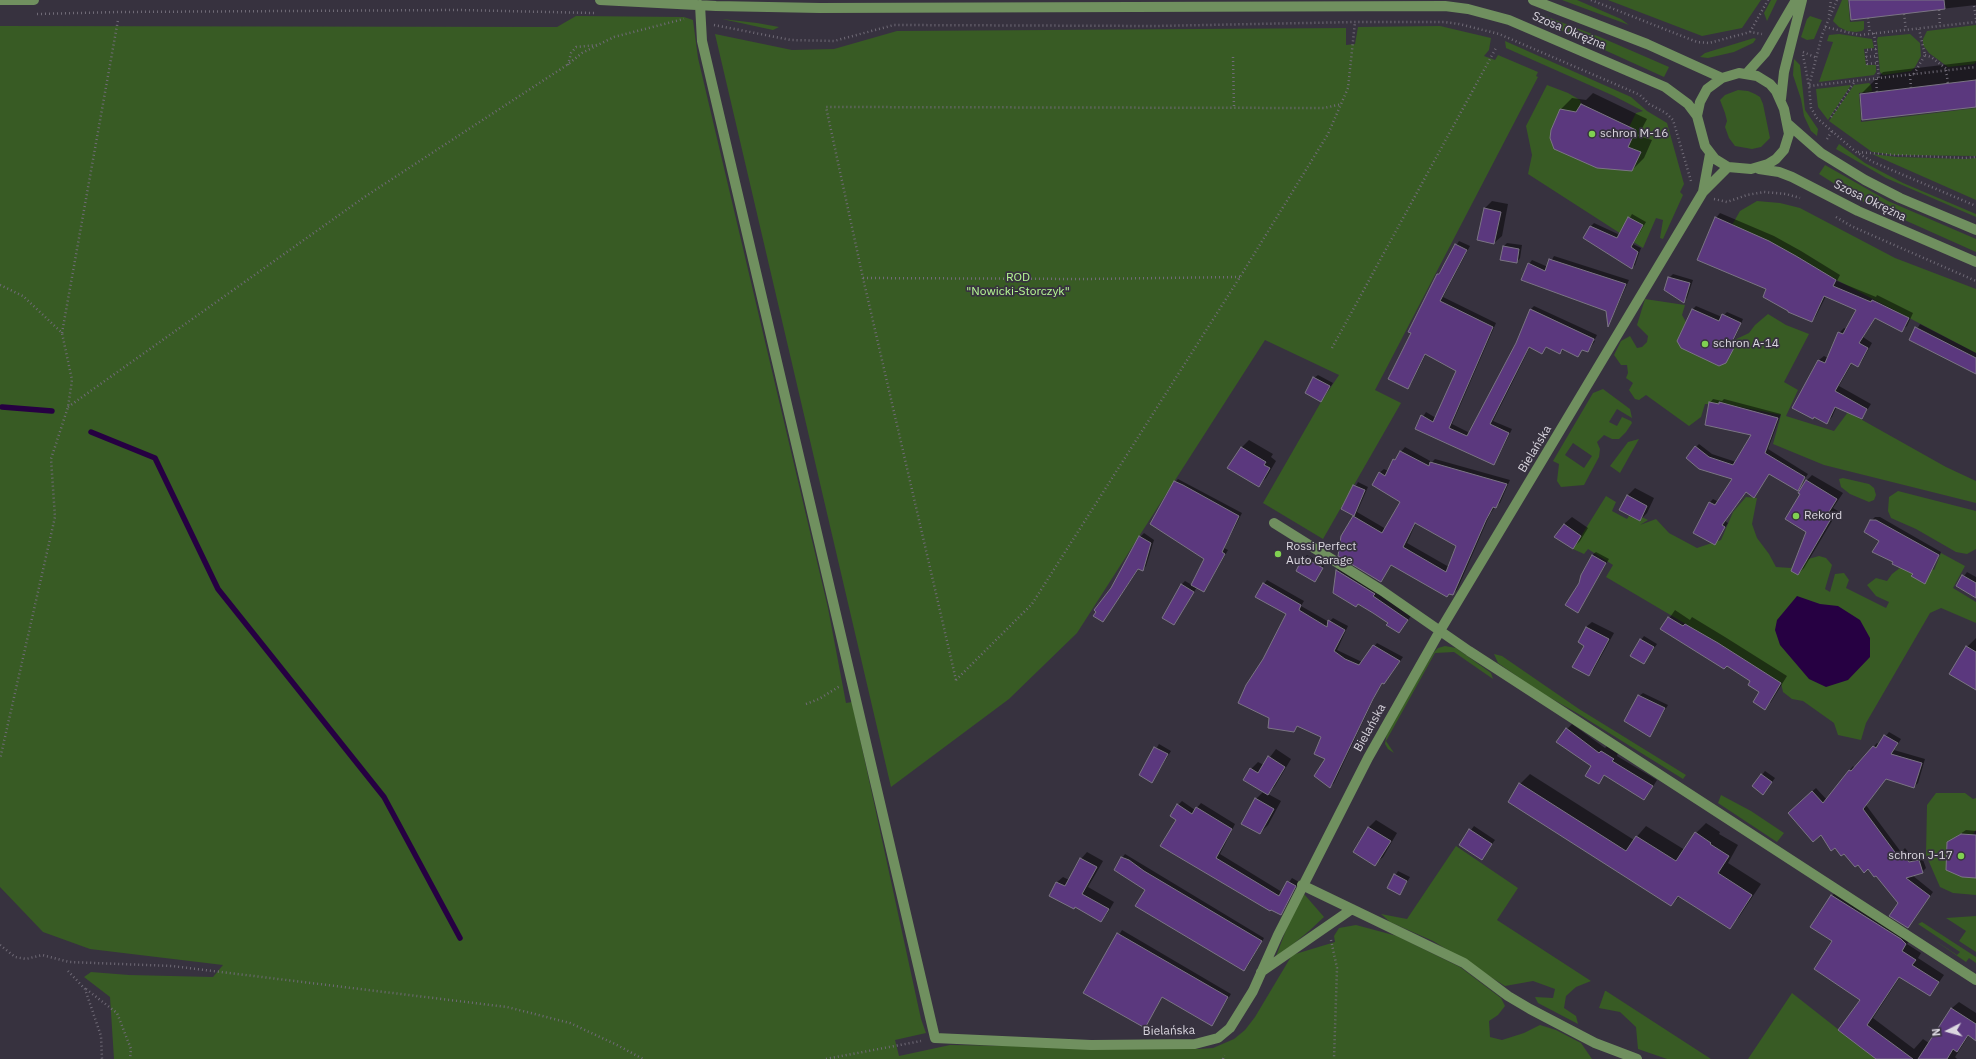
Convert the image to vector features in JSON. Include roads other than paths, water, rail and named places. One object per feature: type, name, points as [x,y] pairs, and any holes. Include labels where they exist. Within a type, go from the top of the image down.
[{"type":"street","points":[[0,0],[34,0]]},
{"type":"street","name":"Szosa Okrężna","points":[[600,0],[700,5],[820,8],[1431,6],[1468,9],[1509,20],[1665,86],[1683,100],[1698,116]]},
{"type":"street","points":[[820,8],[843,0]]},
{"type":"street","points":[[1143,0],[1158,8]]},
{"type":"street","name":"Szosa Okrężna","points":[[1533,0],[1646,44],[1722,78]]},
{"type":"street","points":[[1746,74],[1765,53],[1796,0]]},
{"type":"street","points":[[1781,99],[1784,72],[1802,0]]},
{"type":"street","name":"Bielańska","points":[[700,5],[702,41],[935,1038],[1091,1045],[1195,1044],[1218,1038],[1236,1021],[1262,972],[1302,885],[1370,753],[1440,629],[1703,192],[1728,167]]},
{"type":"street","points":[[1739,73],[1746,74],[1757,76],[1770,84],[1781,99],[1790,134],[1784,150],[1776,159],[1768,164],[1751,169],[1728,167],[1710,154],[1704,141],[1698,116],[1698,109],[1703,94],[1712,84],[1722,78],[1739,73]]},
{"type":"street","name":"Szosa Okrężna","points":[[1788,124],[1821,153],[1865,180],[1900,198],[1976,230]]},
{"type":"street","name":"Bielańska","points":[[1703,192],[1710,154]]},
{"type":"street","name":"Szosa Okrężna","points":[[1751,169],[1779,172],[1792,177],[1858,211],[1976,262]]},
{"type":"street","points":[[1274,524],[1440,629],[1469,651],[1976,980]]},
{"type":"street","points":[[1302,885],[1464,963],[1508,996],[1559,1025],[1637,1059]]},
{"type":"street","points":[[1262,972],[1352,909]]},
{"type":"waterway","points":[[2,407],[52,411]]},
{"type":"waterway","points":[[91,432],[155,458],[218,589],[384,797],[460,938]]},
{"type":"place","name":"schron M-16","points":[[1592,134]]},
{"type":"place","name":"schron A-14","points":[[1705,344]]},
{"type":"place","name":"Rekord","points":[[1796,516]]},
{"type":"place","name":"Rossi Perfect Auto Garage","points":[[1278,554]]},
{"type":"place","name":"schron J-17","points":[[1961,856]]},
{"type":"park label","name":"ROD \"Nowicki-Storczyk\"","points":[[1018,285]]}]
